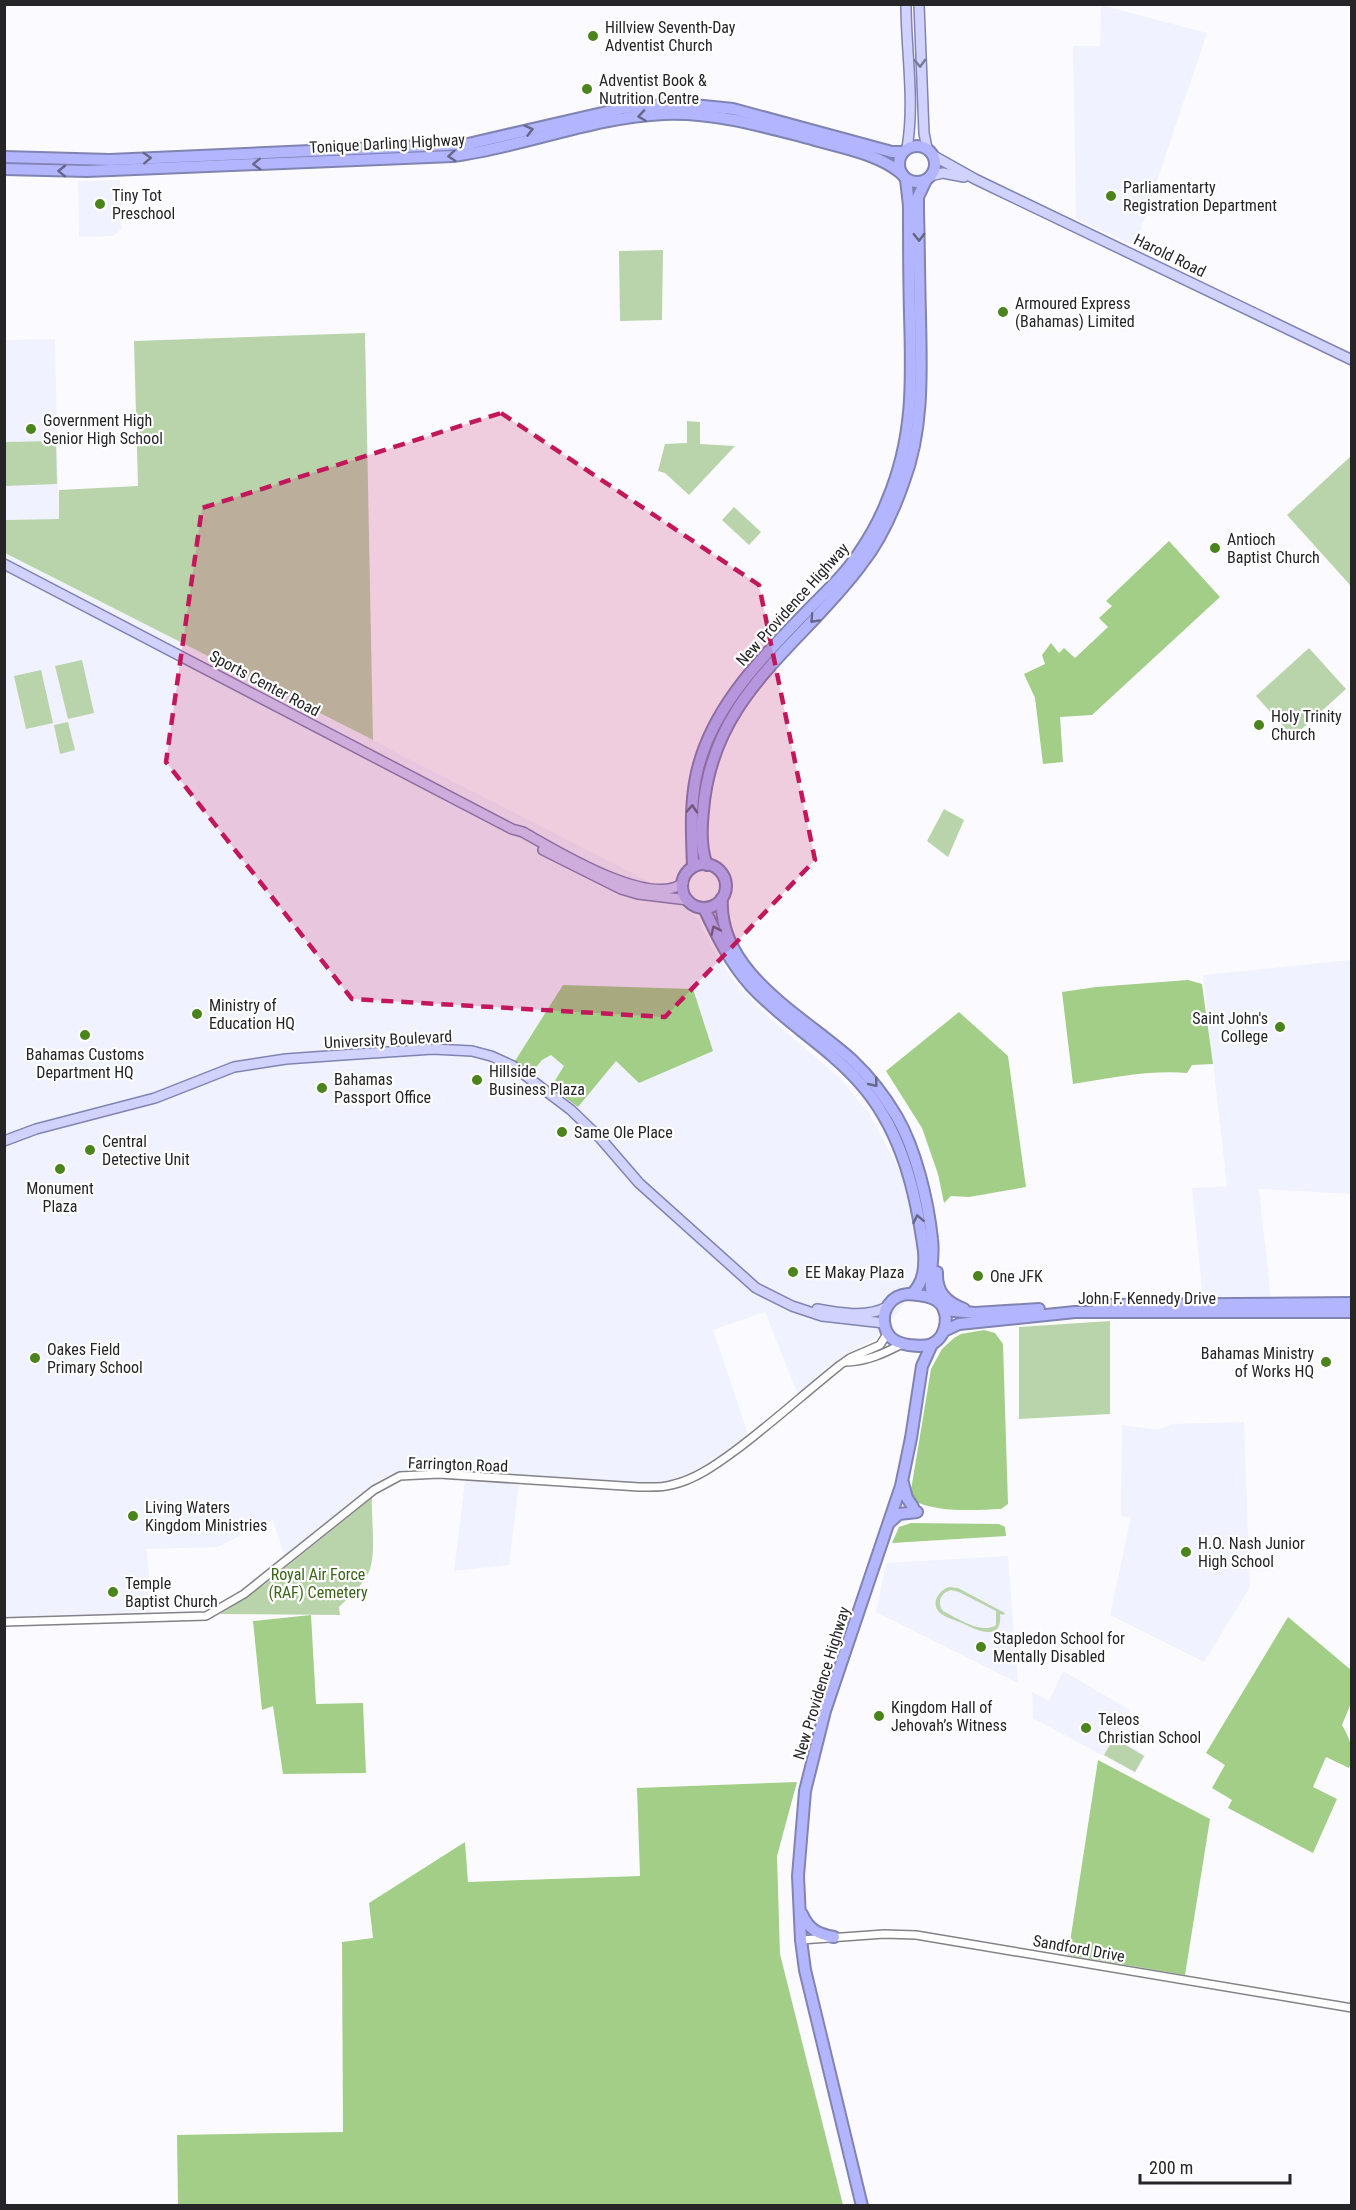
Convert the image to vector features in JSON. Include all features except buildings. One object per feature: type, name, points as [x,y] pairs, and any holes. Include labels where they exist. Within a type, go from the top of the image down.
[{"type":"highway","name":"Tonique Darling Highway","points":[[4,157],[110,160],[468,144],[624,108],[684,104],[733,109],[892,152],[904,150]]},
{"type":"highway","name":"Tonique Darling Highway","points":[[4,169],[105,170],[453,156],[496,149],[607,122],[670,114],[712,115],[746,121],[879,159],[903,176]]},
{"type":"highway","points":[[918,145],[930,152],[935,167],[928,178],[915,182],[903,176],[898,160],[904,150],[918,145]]},
{"type":"highway","name":"New Providence Highway","points":[[693,867],[692,816],[696,778],[711,733],[722,712],[759,662],[834,584],[860,553],[886,503],[901,463],[908,431],[912,391],[909,206],[903,176]]},
{"type":"highway","name":"New Providence Highway","points":[[707,865],[703,854],[702,828],[706,787],[714,755],[732,714],[767,669],[860,566],[882,532],[905,479],[914,445],[920,400],[918,197],[928,178]]},
{"type":"highway","points":[[722,898],[713,906],[704,908],[694,905],[683,892],[686,874],[693,867],[707,865],[719,870],[724,877],[726,888],[722,898],[722,914],[729,938],[751,973],[781,1004],[850,1058],[877,1085],[911,1147],[936,1249],[939,1291],[951,1304],[975,1313]]},
{"type":"highway","points":[[704,908],[723,947],[751,986],[853,1074],[877,1104],[891,1129],[905,1165],[924,1251],[922,1281],[912,1294]]},
{"type":"highway","points":[[933,1240],[930,1287],[933,1298]]},
{"type":"highway","points":[[932,1344],[907,1345],[894,1341],[886,1329],[889,1302],[899,1295],[912,1294],[933,1298],[944,1310],[944,1330]]},
{"type":"highway","name":"John F. Kennedy Drive","points":[[944,1310],[975,1313],[1074,1306],[1352,1303]]},
{"type":"highway","name":"John F. Kennedy Drive","points":[[944,1330],[959,1324],[1075,1312],[1352,1312]]},
{"type":"highway","name":"New Providence Highway","points":[[862,2205],[812,2003],[801,1940],[798,1876],[801,1827],[811,1761],[825,1711],[903,1480],[925,1357],[944,1330]]},
{"type":"highway","name":"New Providence Highway","points":[[907,1345],[915,1355],[919,1385]]},
{"type":"highway","points":[[888,1525],[899,1514],[915,1509],[906,1494],[903,1480]]},
{"type":"highway","points":[[800,1908],[808,1926],[815,1932],[834,1937]]},
{"type":"main road","points":[[904,150],[909,134],[910,75],[906,4]]},
{"type":"main road","points":[[919,4],[922,111],[930,152]]},
{"type":"main road","name":"Harold Road","points":[[930,152],[975,179],[1352,360]]},
{"type":"main road","name":"Harold Road","points":[[928,178],[943,173],[975,179]]},
{"type":"main road","name":"Sports Center Road","points":[[4,564],[512,829],[523,832],[622,882],[660,890],[674,888],[683,883]]},
{"type":"main road","name":"Sports Center Road","points":[[512,829],[520,836],[605,882],[638,894],[688,900]]},
{"type":"main road","name":"University Boulevard","points":[[4,1141],[36,1129],[155,1098],[234,1067],[286,1059],[433,1049],[472,1051],[508,1064],[571,1110],[601,1139],[639,1183],[749,1282],[774,1297],[822,1316],[886,1329]]},
{"type":"main road","name":"University Boulevard","points":[[800,1308],[860,1313],[880,1311],[887,1307]]},
{"type":"street","name":"Farrington Road","points":[[4,1622],[206,1616],[253,1588],[375,1490],[400,1476],[439,1474],[639,1487],[671,1485],[696,1475],[770,1425],[850,1358],[880,1345],[886,1329]]},
{"type":"street","name":"Farrington Road","points":[[845,1362],[858,1362],[907,1345]]},
{"type":"street","name":"Sandford Drive","points":[[801,1940],[892,1934],[916,1935],[1352,2008]]},
{"type":"highlighted area","points":[[501,413],[759,585],[815,860],[665,1017],[352,999],[166,762],[202,508]]},
{"type":"shaded area","points":[[1101,5],[1207,33],[1135,246],[1076,219],[1073,46],[1100,46]]},
{"type":"shaded area","name":"Tiny Tot Preschool","points":[[120,180],[122,228],[114,236],[79,237],[78,181]]},
{"type":"shaded area","name":"Government High Senior High School","points":[[55,339],[59,519],[5,520],[4,340]]},
{"type":"shaded area","points":[[5,553],[648,881],[697,918],[715,953],[738,986],[766,1015],[839,1077],[869,1113],[902,1175],[917,1247],[916,1276],[903,1306],[876,1338],[824,1369],[798,1395],[765,1312],[713,1330],[749,1437],[708,1465],[677,1480],[643,1484],[437,1469],[404,1470],[381,1479],[285,1559],[273,1520],[217,1547],[147,1549],[152,1623],[5,1627]]},
{"type":"shaded area","name":"Saint John's College","points":[[1351,960],[1351,1194],[1259,1189],[1271,1299],[1203,1300],[1192,1188],[1227,1186],[1203,975]]},
{"type":"shaded area","name":"H.O. Nash Junior High School","points":[[1244,1422],[1250,1587],[1204,1662],[1110,1615],[1131,1517],[1121,1516],[1122,1425],[1158,1430],[1172,1424]]},
{"type":"shaded area","points":[[465,1481],[519,1484],[509,1565],[454,1571]]},
{"type":"shaded area","name":"Stapledon School for Mentally Disabled","points":[[1008,1556],[1018,1683],[876,1612],[886,1563]]},
{"type":"shaded area","name":"Teleos Christian School","points":[[1063,1671],[1130,1710],[1115,1737],[1146,1755],[1135,1773],[1033,1718],[1032,1692],[1049,1701]]},
{"type":"green space","points":[[663,250],[662,320],[620,321],[619,251]]},
{"type":"green space","points":[[365,333],[373,740],[5,553],[5,520],[59,519],[59,490],[138,486],[134,341]]},
{"type":"green space","points":[[687,421],[700,422],[700,444],[735,446],[689,495],[665,473],[658,471],[665,444],[687,443]]},
{"type":"green space","points":[[56,441],[57,484],[5,486],[5,442]]},
{"type":"green space","points":[[1351,456],[1351,586],[1287,515]]},
{"type":"green space","points":[[734,507],[761,532],[749,545],[722,520]]},
{"type":"green space","points":[[1169,541],[1220,597],[1092,715],[1060,717],[1063,762],[1043,764],[1035,698],[1024,674],[1045,664],[1042,655],[1051,643],[1059,653],[1064,648],[1075,658],[1108,627],[1099,618],[1112,606],[1106,601]]},
{"type":"green space","points":[[1309,648],[1346,689],[1293,737],[1256,696]]},
{"type":"green space","points":[[82,660],[94,713],[68,719],[55,666]]},
{"type":"green space","points":[[41,670],[53,723],[26,729],[14,676]]},
{"type":"green space","points":[[68,722],[75,750],[60,754],[54,725]]},
{"type":"green space","points":[[944,809],[964,820],[948,857],[927,841]]},
{"type":"green space","points":[[1188,980],[1202,984],[1213,1064],[1192,1065],[1187,1073],[1144,1074],[1073,1084],[1062,992]]},
{"type":"green space","points":[[563,985],[693,989],[713,1051],[639,1083],[616,1061],[578,1107],[551,1087],[564,1066],[551,1055],[542,1060],[531,1073],[515,1061]]},
{"type":"green space","points":[[959,1012],[1008,1056],[1026,1187],[969,1197],[951,1196],[944,1203],[938,1174],[922,1128],[886,1071]]},
{"type":"green space","points":[[1110,1321],[1110,1414],[1019,1419],[1019,1327]]},
{"type":"green space","points":[[984,1330],[995,1333],[1003,1344],[1008,1504],[1001,1509],[968,1510],[924,1505],[914,1501],[911,1490],[931,1369],[942,1349],[954,1338],[961,1334]]},
{"type":"green space","name":"Royal Air Force (RAF) Cemetery","points":[[372,1498],[371,1567],[355,1592],[339,1607],[340,1615],[220,1614],[264,1585]]},
{"type":"green space","points":[[911,1523],[999,1524],[1005,1527],[1006,1536],[892,1543],[899,1527]]},
{"type":"green space","points":[[958,1588],[1005,1613],[1000,1614],[997,1629],[981,1631],[940,1613],[936,1601],[945,1589]],"holes":[[[951,1590],[996,1611],[996,1625],[990,1628],[977,1627],[943,1611],[940,1605],[942,1596]]]},
{"type":"green space","points":[[311,1615],[316,1704],[363,1703],[366,1773],[283,1774],[273,1706],[262,1710],[253,1621]]},
{"type":"green space","points":[[1288,1617],[1351,1670],[1351,1703],[1342,1725],[1351,1746],[1351,1762],[1349,1768],[1326,1757],[1313,1787],[1337,1799],[1313,1853],[1228,1808],[1232,1800],[1212,1788],[1225,1765],[1206,1753]]},
{"type":"green space","points":[[1114,1738],[1144,1756],[1135,1772],[1104,1755]]},
{"type":"green space","points":[[1098,1760],[1210,1819],[1185,1975],[1068,1955]]},
{"type":"green space","points":[[797,1782],[777,1856],[780,1954],[843,2205],[178,2205],[177,2135],[343,2132],[342,1942],[373,1938],[369,1903],[465,1842],[468,1882],[640,1876],[637,1788]]},
{"type":"place","name":"Hillview Seventh-Day Adventist Church","points":[[593,36]]},
{"type":"place","name":"Adventist Book & Nutrition Centre","points":[[587,89]]},
{"type":"place","name":"Parliamentarty Registration Department","points":[[1111,196]]},
{"type":"place","name":"Tiny Tot Preschool","points":[[100,204]]},
{"type":"place","name":"Armoured Express (Bahamas) Limited","points":[[1003,312]]},
{"type":"place","name":"Government High Senior High School","points":[[31,429]]},
{"type":"place","name":"Antioch Baptist Church","points":[[1215,548]]},
{"type":"place","name":"Holy Trinity Church","points":[[1259,725]]},
{"type":"place","name":"Ministry of Education HQ","points":[[197,1014]]},
{"type":"place","name":"Saint John's College","points":[[1280,1027]]},
{"type":"place","name":"Bahamas Customs Department HQ","points":[[85,1035]]},
{"type":"place","name":"Hillside Business Plaza","points":[[477,1080]]},
{"type":"place","name":"Bahamas Passport Office","points":[[322,1088]]},
{"type":"place","name":"Same Ole Place","points":[[562,1132]]},
{"type":"place","name":"Central Detective Unit","points":[[90,1150]]},
{"type":"place","name":"Monument Plaza","points":[[60,1169]]},
{"type":"place","name":"EE Makay Plaza","points":[[793,1272]]},
{"type":"place","name":"One JFK","points":[[978,1276]]},
{"type":"place","name":"Oakes Field Primary School","points":[[35,1358]]},
{"type":"place","name":"Bahamas Ministry of Works HQ","points":[[1326,1362]]},
{"type":"place","name":"Living Waters Kingdom Ministries","points":[[133,1516]]},
{"type":"place","name":"H.O. Nash Junior High School","points":[[1186,1552]]},
{"type":"place","name":"Temple Baptist Church","points":[[113,1592]]},
{"type":"place","name":"Stapledon School for Mentally Disabled","points":[[981,1647]]},
{"type":"place","name":"Kingdom Hall of Jehovah’s Witness","points":[[879,1716]]},
{"type":"place","name":"Teleos Christian School","points":[[1086,1728]]}]
